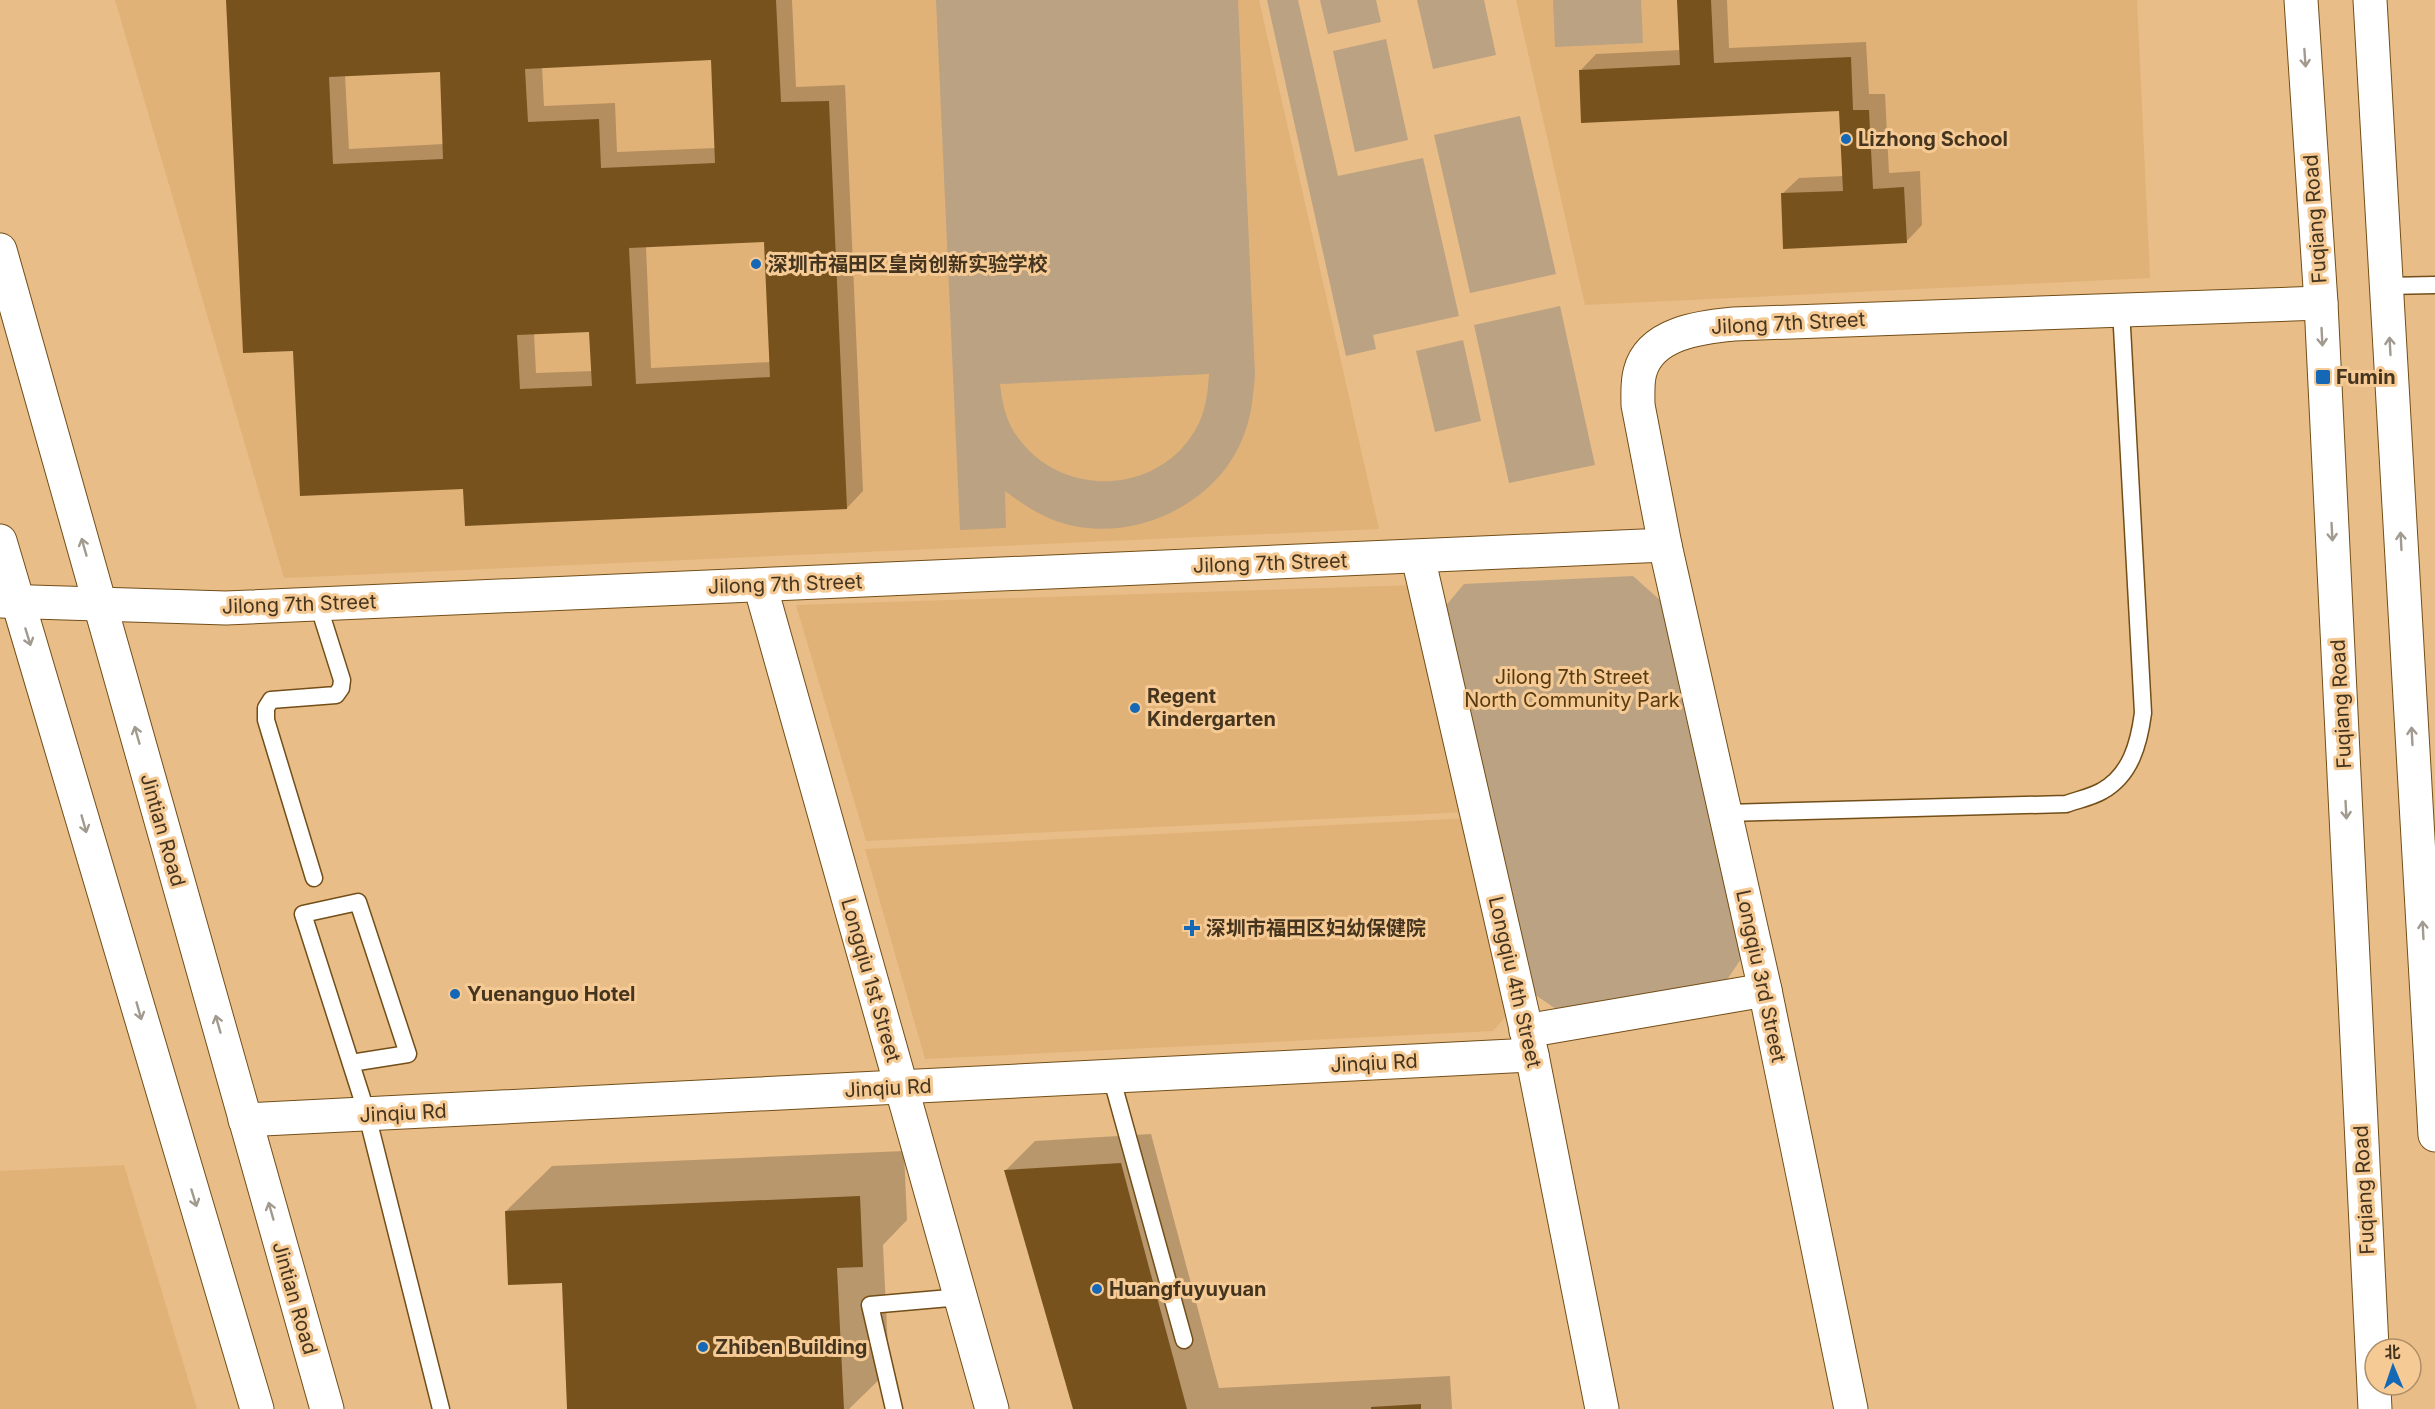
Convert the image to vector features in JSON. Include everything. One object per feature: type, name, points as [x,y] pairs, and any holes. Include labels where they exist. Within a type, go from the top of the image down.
[{"type":"street","name":"Fuqiang Road","points":[[2301,0],[2321,303],[2375,1409]]},
{"type":"street","points":[[2370,0],[2435,1135]]},
{"type":"street","name":"Jintian Road","points":[[0,250],[327,1409]]},
{"type":"street","name":"Jilong 7th Street","points":[[9,601],[226,608],[1665,545],[1638,405],[1638,387],[1640,371],[1648,356],[1660,344],[1678,335],[1703,327],[1734,324],[2321,303]]},
{"type":"street","points":[[0,541],[9,601],[257,1409]]},
{"type":"street","name":"Longqiu 3rd Street","points":[[1665,545],[1765,990],[1851,1409]]},
{"type":"street","name":"Longqiu 4th Street","points":[[1418,557],[1529,1043],[1602,1409]]},
{"type":"street","name":"Longqiu 1st Street","points":[[760,585],[992,1409]]},
{"type":"street","name":"Jinqiu Rd","points":[[245,1120],[1111,1076],[1529,1043],[1765,990]]},
{"type":"lane","points":[[2386,286],[2435,285]]},
{"type":"lane","points":[[1726,813],[2066,804],[2103,791],[2127,768],[2140,739],[2143,713],[2121,309]]},
{"type":"lane","points":[[314,878],[266,720],[266,708],[271,700],[336,695],[341,688],[342,680],[318,604]]},
{"type":"lane","points":[[351,1063],[408,1054],[358,902],[303,914],[367,1115],[441,1409]]},
{"type":"lane","points":[[1111,1076],[1184,1340]]},
{"type":"lane","points":[[894,1409],[870,1305],[961,1297]]},
{"type":"shaded area","name":"深圳市福田区皇岗创新实验学校","points":[[115,0],[1259,0],[1379,529],[284,578]]},
{"type":"shaded area","name":"Lizhong School","points":[[1516,0],[2137,0],[2150,278],[1585,305]]},
{"type":"shaded area","name":"Regent Kindergarten","points":[[1416,585],[1468,812],[866,841],[796,605]]},
{"type":"shaded area","name":"深圳市福田区妇幼保健院","points":[[1471,818],[1513,1008],[1493,1031],[925,1059],[865,849]]},
{"type":"shaded area","points":[[124,1165],[197,1409],[0,1409],[0,1171]]},
{"type":"green space","points":[[936,0],[1238,0],[1255,375],[1249,417],[1241,442],[1228,466],[1210,486],[1188,503],[1164,516],[1137,525],[1110,529],[1083,528],[1042,515],[1005,491],[1006,528],[960,530]],"holes":[[[1209,374],[1206,399],[1199,423],[1183,447],[1161,465],[1136,477],[1110,481],[1082,479],[1056,470],[1033,454],[1011,426],[1004,409],[1000,384]]]},
{"type":"green space","points":[[1267,0],[1298,0],[1338,176],[1423,158],[1459,316],[1373,335],[1376,349],[1346,356]]},
{"type":"green space","points":[[1320,0],[1376,0],[1381,22],[1328,34]]},
{"type":"green space","points":[[1417,0],[1484,0],[1496,55],[1433,69]]},
{"type":"green space","points":[[1553,0],[1641,0],[1643,43],[1555,47]]},
{"type":"green space","points":[[1386,39],[1408,140],[1355,152],[1333,51]]},
{"type":"green space","points":[[1520,116],[1556,274],[1470,293],[1434,135]]},
{"type":"green space","points":[[1560,306],[1595,465],[1509,483],[1474,325]]},
{"type":"green space","points":[[1463,340],[1481,421],[1435,432],[1416,351]]},
{"type":"green space","name":"Jilong 7th Street North Community Park","points":[[1633,576],[1662,602],[1743,956],[1722,987],[1565,1015],[1534,994],[1443,609],[1464,584]]},
{"type":"building","points":[[226,0],[776,0],[781,102],[829,101],[847,509],[465,526],[463,489],[300,496],[293,351],[243,353]],"holes":[[[711,60],[715,163],[601,168],[599,119],[528,122],[525,69]],[[440,72],[443,159],[333,164],[329,77]],[[764,242],[770,377],[636,384],[629,248]],[[589,332],[592,386],[520,389],[517,335]]]},
{"type":"building","points":[[1677,0],[1711,0],[1714,63],[1851,57],[1853,110],[1869,110],[1873,189],[1904,187],[1907,243],[1783,249],[1781,193],[1843,191],[1839,111],[1581,123],[1579,70],[1680,65]]},
{"type":"building","name":"Huangfuyuyuan","points":[[1121,1163],[1187,1409],[1073,1409],[1004,1170]]},
{"type":"building","name":"Zhiben Building","points":[[860,1196],[863,1267],[837,1268],[844,1409],[567,1409],[562,1283],[508,1285],[505,1211]]},
{"type":"building","points":[[1421,1404],[1421,1409],[1371,1409],[1371,1407]]},
{"type":"place","name":"Lizhong School","points":[[1846,139]]},
{"type":"place","name":"深圳市福田区皇岗创新实验学校","points":[[756,264]]},
{"type":"place","name":"Fumin","points":[[2323,377]]},
{"type":"place","name":"Regent Kindergarten","points":[[1135,708]]},
{"type":"place","name":"深圳市福田区妇幼保健院","points":[[1192,928]]},
{"type":"place","name":"Yuenanguo Hotel","points":[[455,994]]},
{"type":"place","name":"Huangfuyuyuan","points":[[1097,1289]]},
{"type":"place","name":"Zhiben Building","points":[[703,1347]]}]
